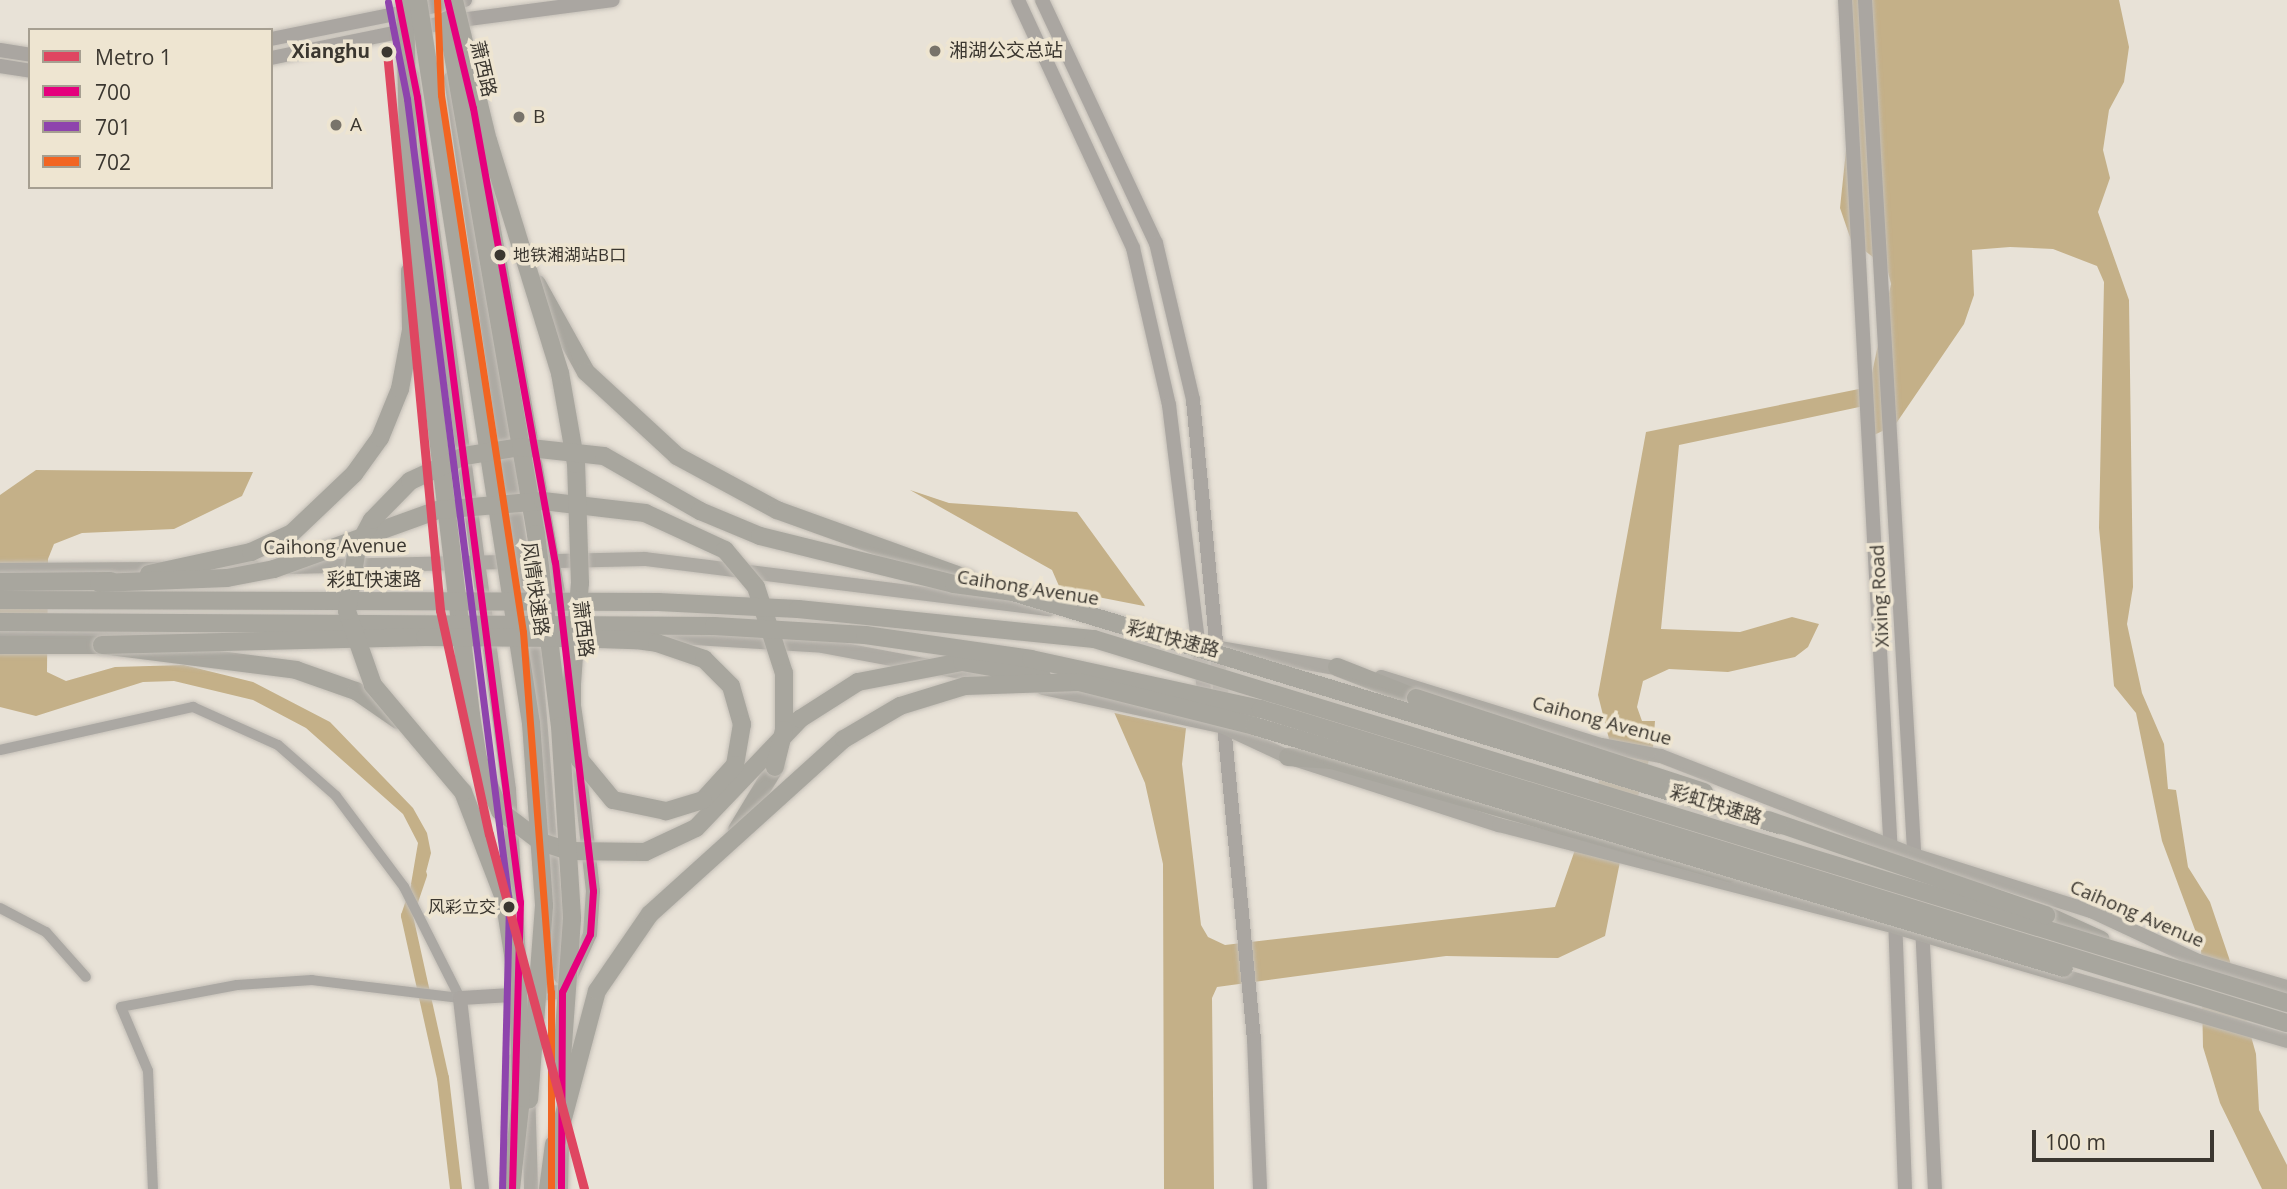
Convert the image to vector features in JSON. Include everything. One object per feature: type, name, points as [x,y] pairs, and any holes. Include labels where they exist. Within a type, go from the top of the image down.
[{"type":"highway","points":[[0,645],[102,645],[481,638],[564,638],[576,638],[636,640],[670,646],[720,671],[738,702],[741,749],[715,790],[685,807],[628,807],[601,791],[580,761],[572,706],[572,684],[575,645],[576,632],[580,583],[576,464],[560,373],[448,1]]},
{"type":"highway","name":"风情快速路","points":[[448,1],[536,534],[560,726],[572,930],[548,1189]]},
{"type":"highway","points":[[96,577],[251,552],[292,533],[354,474],[380,438],[405,369],[411,330],[403,8]]},
{"type":"highway","name":"风情快速路","points":[[422,10],[510,565],[537,779],[543,961],[518,1189]]},
{"type":"highway","points":[[409,194],[478,760],[500,811],[520,829],[541,842],[595,856],[670,844],[730,798],[800,719],[858,682],[962,662],[1079,682],[1254,726],[2030,960],[2173,991]]},
{"type":"highway","points":[[525,261],[586,372],[677,456],[777,510],[1013,592],[1779,825],[2046,915],[2164,970]]},
{"type":"highway","points":[[511,1189],[521,1098],[517,986],[504,898],[463,792],[373,685],[355,645],[347,611],[350,575],[357,548],[389,500],[435,467],[464,456],[521,447],[581,451],[760,536],[954,584],[1013,592]]},
{"type":"highway","points":[[0,582],[96,577],[239,576],[438,510],[506,502],[603,505],[687,527],[725,550],[756,587],[781,652],[786,712],[780,751],[735,833]]},
{"type":"highway","name":"彩虹快速路","points":[[0,600],[658,602],[825,611],[1094,639],[1267,687],[2164,970],[2287,1003]]},
{"type":"highway","points":[[0,622],[568,622],[780,629],[972,649],[1261,709],[2173,991],[2287,1023]]},
{"type":"highway","points":[[102,645],[296,670],[356,691],[413,731]]},
{"type":"highway","points":[[1337,667],[1416,698],[1674,778],[1779,825]]},
{"type":"highway","points":[[553,1156],[597,991],[650,914],[735,833],[844,738],[900,706],[965,686],[1079,682]]},
{"type":"highway","points":[[1288,757],[1332,760],[1701,870],[1762,877]]},
{"type":"main road","points":[[398,0],[403,8],[403,35],[417,97],[458,431],[489,631],[520,933],[531,1189]]},
{"type":"main road","points":[[273,58],[403,35],[422,10],[448,1],[465,0]]},
{"type":"main road","points":[[273,39],[403,8],[422,10],[453,21],[612,0]]},
{"type":"main road","points":[[1018,0],[1132,248],[1170,405],[1196,642],[1249,991],[1260,1189]]},
{"type":"main road","points":[[1042,0],[1156,243],[1193,400],[1214,647],[1209,724]]},
{"type":"main road","name":"Xixing Road","points":[[1845,0],[1895,928],[1905,1189]]},
{"type":"main road","name":"Xixing Road","points":[[1865,0],[1913,855],[1923,936],[1935,1189]]},
{"type":"main road","points":[[448,1],[453,21],[451,93],[533,631],[562,992],[561,1189]]},
{"type":"main road","name":"萧西路","points":[[453,21],[507,294],[555,562],[565,633],[593,891],[590,934],[562,992]]},
{"type":"main road","points":[[0,50],[28,55]]},
{"type":"main road","points":[[0,66],[28,71]]},
{"type":"main road","points":[[493,369],[507,294]]},
{"type":"main road","name":"Caihong Avenue","points":[[0,570],[96,577],[645,559],[1059,611],[1214,647],[1337,667],[1452,694],[1601,745],[1661,756],[1913,855],[2091,911],[2198,961],[2251,980],[2287,987]]},
{"type":"main road","points":[[0,632],[533,631],[823,646],[1097,698],[1209,724],[1288,757],[1566,843],[1638,864],[1895,928],[2264,1037],[2287,1041]]},
{"type":"main road","points":[[550,818],[581,779]]},
{"type":"main road","points":[[482,1189],[460,998],[562,992]]},
{"type":"main road","points":[[511,1189],[521,995]]},
{"type":"street","points":[[0,750],[193,707],[278,745],[336,796],[404,887],[417,906],[460,998]]},
{"type":"street","points":[[0,908],[46,932],[86,977]]},
{"type":"street","points":[[153,1189],[148,1071],[121,1007],[237,985],[312,980],[440,993],[460,998]]},
{"type":"shaded area","points":[[1840,0],[2119,0],[2129,47],[2124,82],[2109,110],[2103,150],[2110,178],[2098,212],[2129,300],[2133,587],[2127,624],[2142,693],[2164,744],[2168,789],[2176,790],[2188,867],[2210,902],[2229,958],[2256,1054],[2259,1110],[2287,1165],[2287,1189],[2262,1189],[2220,1103],[2203,1047],[2201,946],[2162,841],[2136,713],[2114,686],[2099,528],[2104,282],[2097,266],[2053,249],[2010,247],[1972,250],[1974,295],[1964,324],[1895,425],[1874,435],[1864,406],[1679,445],[1661,629],[1740,632],[1792,617],[1819,624],[1808,647],[1795,657],[1728,672],[1669,669],[1643,681],[1637,707],[1642,721],[1655,721],[1653,747],[1624,842],[1605,936],[1558,958],[1446,956],[1217,987],[1212,998],[1214,1189],[1164,1189],[1163,864],[1145,783],[1052,570],[910,490],[949,503],[1077,512],[1144,604],[1188,710],[1182,764],[1201,925],[1208,937],[1225,945],[1555,907],[1605,764],[1609,739],[1598,695],[1646,432],[1869,387],[1891,284],[1887,268],[1851,240],[1840,208],[1847,141]]},
{"type":"shaded area","points":[[36,470],[253,472],[242,496],[174,529],[82,533],[54,544],[48,559],[47,672],[66,681],[115,667],[184,665],[253,682],[330,722],[413,808],[427,833],[431,853],[420,895],[411,884],[418,843],[403,814],[306,728],[253,700],[174,681],[143,682],[36,716],[0,707],[0,495]]},
{"type":"pier","points":[[1057,589],[1149,607],[1192,709],[1190,729],[1110,712]]},
{"type":"waterway","points":[[421,875],[407,916],[443,1078],[456,1189]]},
{"type":"metro line","name":"1","points":[[387,52],[440,610],[489,834],[584,1189]]},
{"type":"transit line","name":"700","points":[[398,0],[417,97],[520,902],[512,1189]]},
{"type":"transit line","name":"702","points":[[437,0],[441,95],[523,632],[551,992],[551,1189]]},
{"type":"transit line","name":"700","points":[[447,0],[473,108],[555,562],[593,891],[590,934],[562,992],[561,1189]]},
{"type":"transit line","name":"701","points":[[388,2],[407,99],[509,903],[502,1189]]},
{"type":"place","name":"湘湖公交总站","points":[[935,51]]},
{"type":"place","name":"Xianghu","points":[[387,52]]},
{"type":"place","name":"B","points":[[519,117]]},
{"type":"place","name":"A","points":[[336,125]]},
{"type":"place","name":"地铁湘湖站B口","points":[[500,255]]},
{"type":"place","name":"风彩立交","points":[[509,907]]}]
